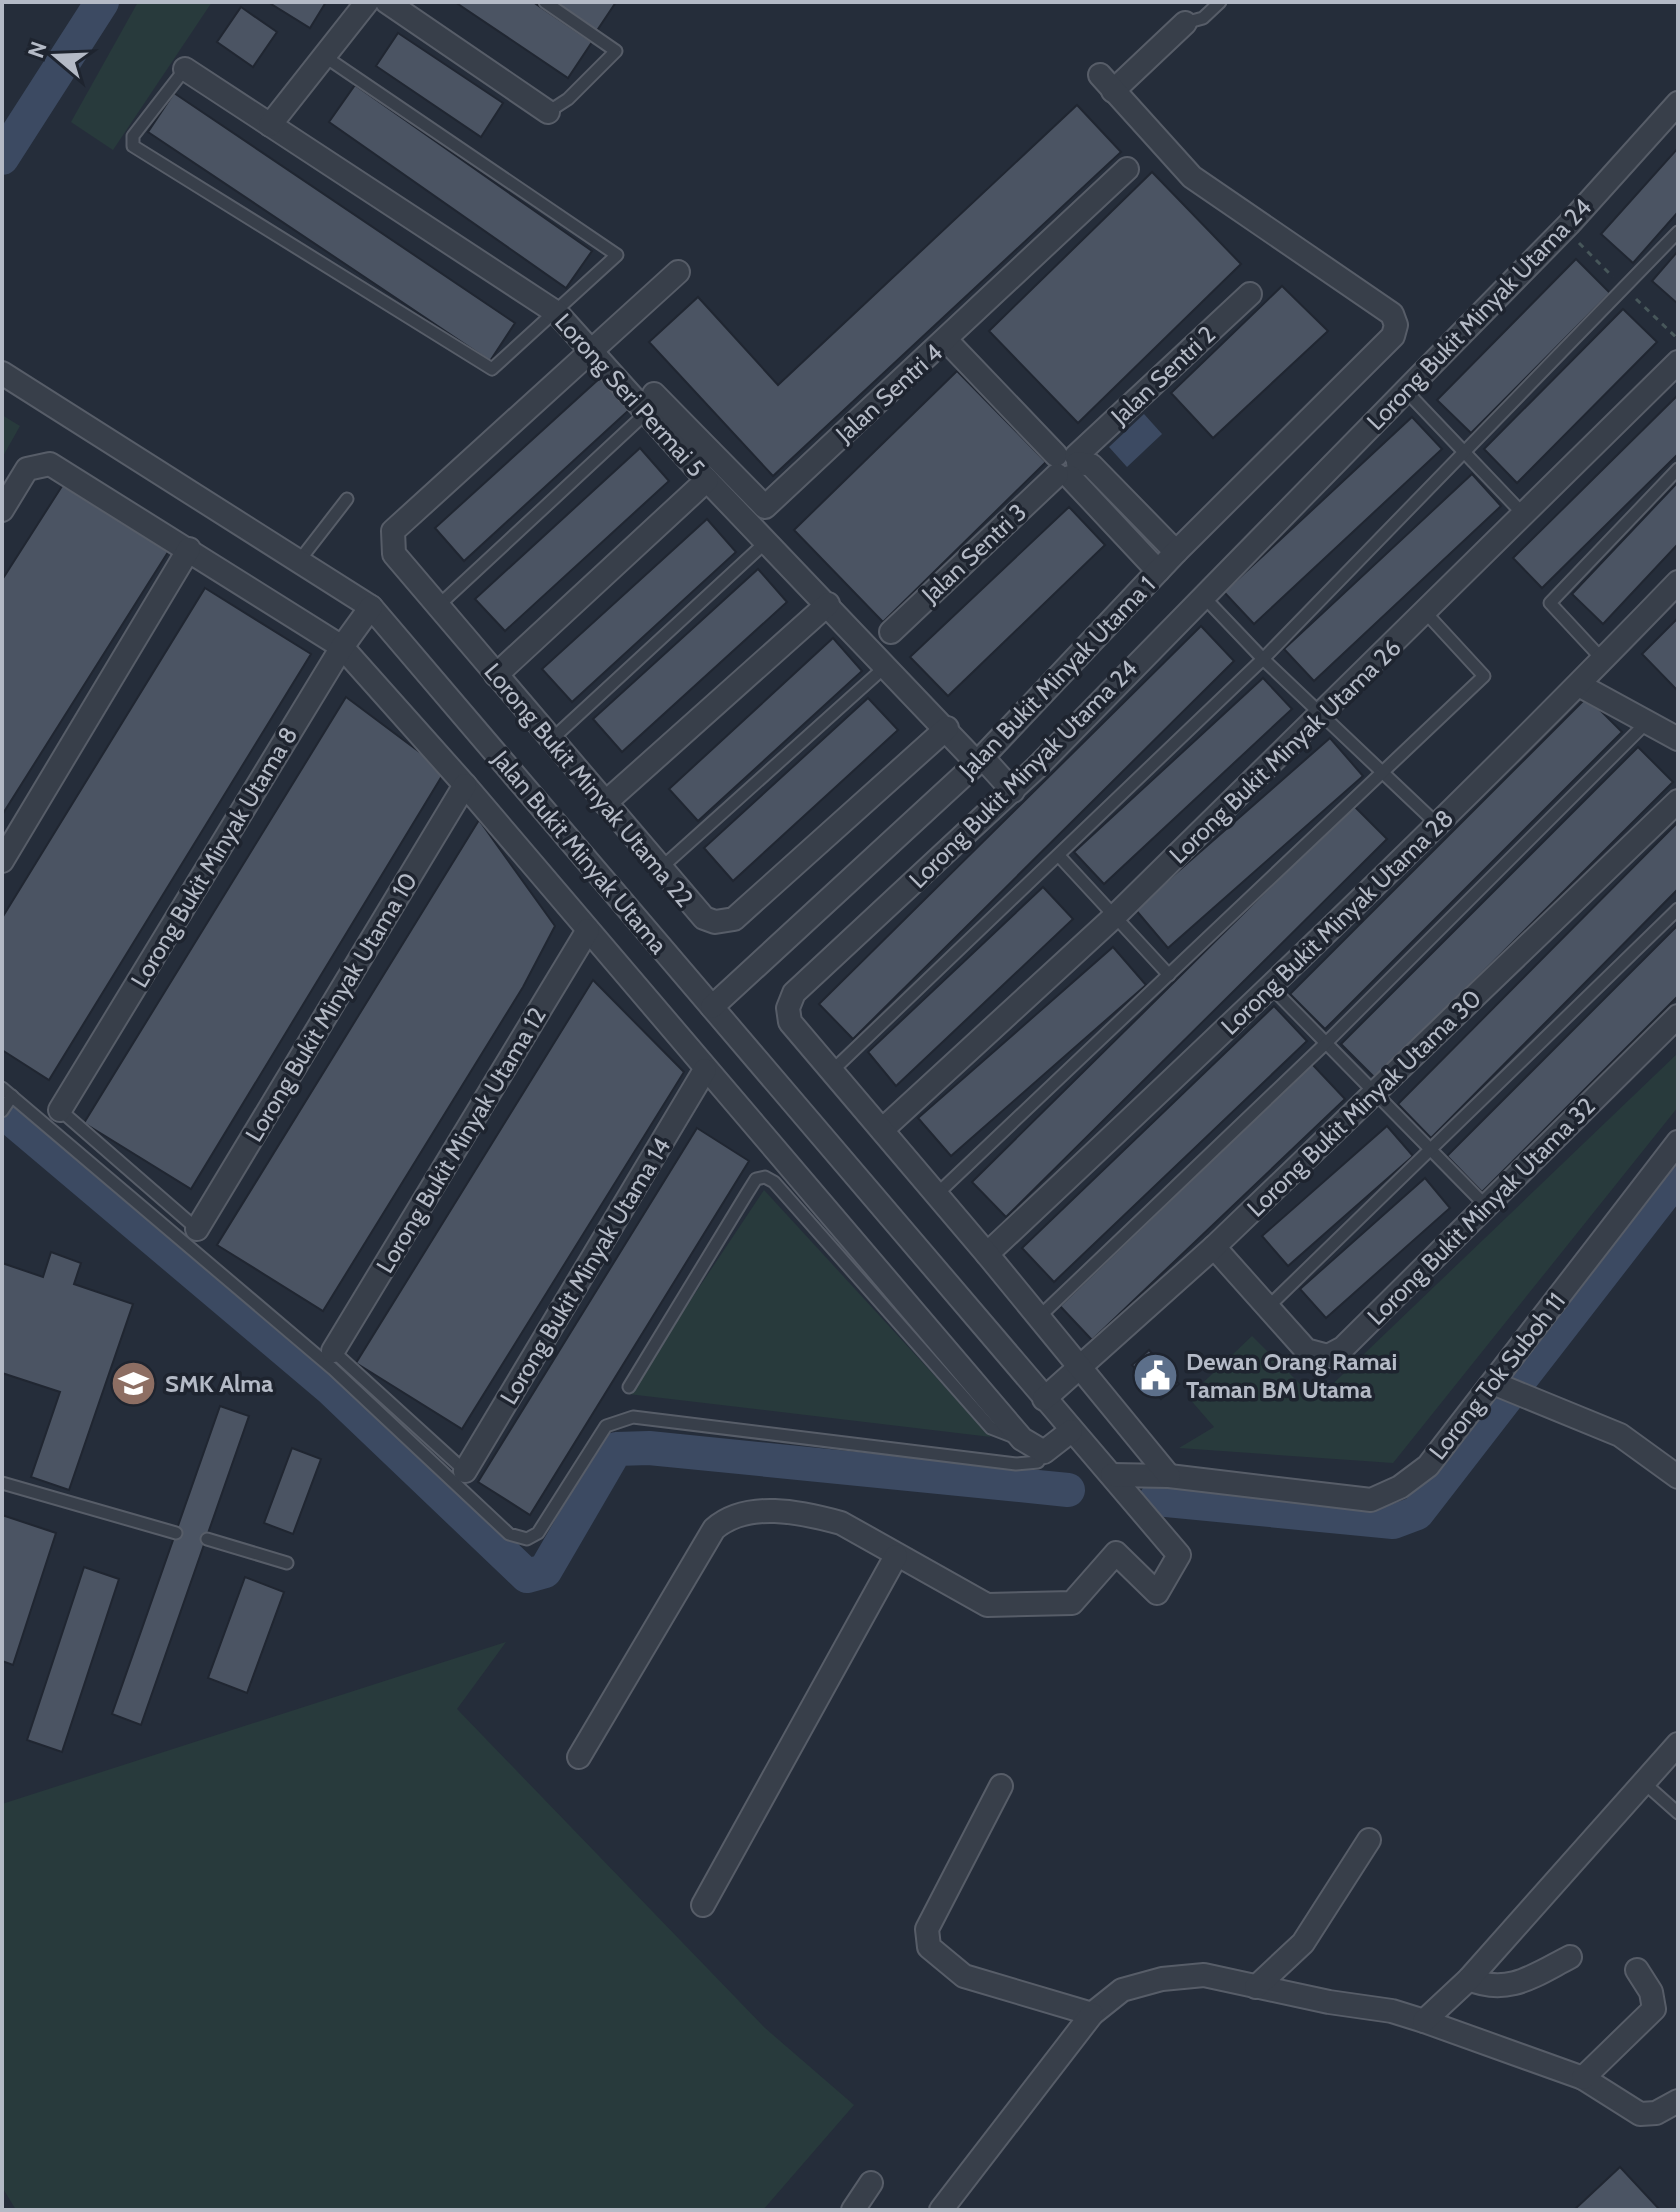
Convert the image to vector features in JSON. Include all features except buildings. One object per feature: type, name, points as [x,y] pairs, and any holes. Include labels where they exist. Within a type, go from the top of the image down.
[{"type":"street","points":[[270,125],[367,2]]},
{"type":"street","points":[[387,2],[548,112]]},
{"type":"street","name":"Jalan Bukit Minyak Utama 1","points":[[712,1007],[977,763],[1176,552],[1393,336],[1396,325],[1392,314],[1192,177],[1106,83],[1185,23]]},
{"type":"street","name":"Lorong Seri Permai 5","points":[[185,69],[557,313],[593,352],[650,404],[707,480],[947,728],[1007,796]]},
{"type":"street","name":"Lorong Bukit Minyak Utama 24","points":[[1169,1476],[987,1254],[790,1022],[788,1008],[794,993],[1007,796],[1406,391],[1569,224],[1678,103]]},
{"type":"street","name":"Jalan Sentri 4","points":[[650,404],[765,507],[947,341],[1127,169]]},
{"type":"street","points":[[593,352],[678,272]]},
{"type":"street","name":"Jalan Sentri 2","points":[[1067,465],[1250,294]]},
{"type":"street","points":[[947,341],[1067,465],[1158,571]]},
{"type":"street","name":"Lorong Bukit Minyak Utama 22","points":[[593,352],[393,531],[394,554],[550,741],[704,918],[715,922],[734,919],[947,728]]},
{"type":"street","name":"Lorong Bukit Minyak Utama 26","points":[[882,1130],[1115,916],[1678,362]]},
{"type":"street","name":"Jalan Bukit Minyak Utama","points":[[2,373],[371,607],[1179,1555],[1157,1593],[1116,1553],[1072,1603],[987,1605],[896,1556]]},
{"type":"street","name":"Jalan Bukit Minyak Utama","points":[[2,510],[27,469],[50,464],[342,647],[465,785],[1022,1439],[1044,1452]]},
{"type":"street","points":[[1067,465],[1091,465],[1176,552]]},
{"type":"street","name":"Jalan Sentri 3","points":[[891,632],[1067,465]]},
{"type":"street","points":[[496,675],[707,480]]},
{"type":"street","points":[[2,861],[189,549]]},
{"type":"street","name":"Lorong Bukit Minyak Utama 28","points":[[987,1254],[1272,988],[1579,685],[1678,582]]},
{"type":"street","points":[[605,803],[828,604]]},
{"type":"street","name":"Lorong Bukit Minyak Utama 8","points":[[60,1110],[342,647],[371,607]]},
{"type":"street","points":[[1579,685],[1678,739]]},
{"type":"street","name":"Lorong Bukit Minyak Utama 10","points":[[197,1229],[465,785]]},
{"type":"street","name":"Lorong Bukit Minyak Utama 30","points":[[1044,1399],[1214,1247],[1678,801]]},
{"type":"street","name":"Lorong Bukit Minyak Utama 12","points":[[333,1351],[588,930]]},
{"type":"street","name":"Lorong Bukit Minyak Utama 32","points":[[1214,1247],[1306,1350],[1328,1356],[1343,1348],[1678,1016]]},
{"type":"street","name":"Lorong Bukit Minyak Utama 14","points":[[465,1471],[705,1070]]},
{"type":"street","name":"Lorong Tok Suboh 11","points":[[1112,1475],[1169,1476],[1371,1500],[1400,1487],[1428,1466],[1507,1388],[1678,1142]]},
{"type":"street","points":[[1507,1388],[1620,1435],[1678,1477]]},
{"type":"street","points":[[1044,1452],[1071,1431]]},
{"type":"street","points":[[579,1757],[714,1529],[729,1516],[750,1511],[814,1516],[841,1523],[896,1556],[703,1905]]},
{"type":"street","points":[[1424,2021],[1469,1979],[1678,1744]]},
{"type":"street","points":[[1001,1786],[927,1929],[929,1947],[964,1976],[1092,2014]]},
{"type":"street","points":[[1256,1987],[1303,1943],[1369,1840]]},
{"type":"street","points":[[1469,1979],[1497,1987],[1513,1986],[1570,1957]]},
{"type":"street","points":[[1583,2078],[1654,2009],[1651,1992],[1637,1970]]},
{"type":"street","points":[[941,2210],[1092,2014],[1122,1990],[1162,1979],[1204,1975],[1392,2011],[1583,2078],[1640,2114],[1656,2113],[1678,2101]]},
{"type":"street","points":[[853,2210],[871,2183]]},
{"type":"lane","points":[[545,2],[616,51],[568,99],[548,112]]},
{"type":"lane","points":[[1185,23],[1203,18],[1220,2]]},
{"type":"lane","points":[[185,69],[133,136],[133,146],[492,369],[557,313],[617,255],[324,56]]},
{"type":"lane","points":[[832,1071],[1060,857],[1263,659],[1678,232]]},
{"type":"lane","points":[[1406,391],[1525,515]]},
{"type":"lane","points":[[438,606],[650,404]]},
{"type":"lane","points":[[1603,660],[1550,603],[1678,469]]},
{"type":"lane","points":[[299,561],[347,499]]},
{"type":"lane","points":[[550,741],[767,541]]},
{"type":"lane","points":[[1202,595],[1263,659],[1438,825]]},
{"type":"lane","points":[[936,1195],[1484,676],[1426,613]]},
{"type":"lane","points":[[660,869],[887,665]]},
{"type":"lane","points":[[1039,1317],[1325,1044],[1647,721]]},
{"type":"lane","points":[[1060,857],[1169,975]]},
{"type":"lane","points":[[1268,1307],[1678,909]]},
{"type":"lane","points":[[1272,988],[1485,1205]]},
{"type":"lane","points":[[2,1088],[7,1104],[333,1369],[509,1534],[527,1539],[538,1533],[606,1426],[633,1417],[1016,1464],[1038,1462],[1044,1452]]},
{"type":"lane","points":[[60,1110],[197,1229]]},
{"type":"lane","points":[[629,1387],[756,1179],[765,1177],[774,1182],[991,1428],[1022,1439]]},
{"type":"lane","points":[[333,1351],[465,1471]]},
{"type":"lane","points":[[2,1483],[176,1533]]},
{"type":"lane","points":[[207,1539],[287,1563]]},
{"type":"lane","points":[[1643,1782],[1678,1813]]},
{"type":"shaded area","points":[[138,2],[212,2],[113,150],[71,122]]},
{"type":"shaded area","points":[[2,415],[20,426],[2,458]]},
{"type":"shaded area","points":[[1678,1053],[1678,1107],[1393,1463],[1179,1448],[1214,1427],[1188,1397],[1252,1336],[1316,1400]]},
{"type":"shaded area","points":[[764,1190],[991,1437],[628,1394]]},
{"type":"shaded area","points":[[506,1642],[457,1709],[765,2028],[854,2105],[763,2210],[16,2210],[2,2187],[2,1804]]},
{"type":"water","points":[[1144,414],[1162,434],[1127,467],[1109,447]]},
{"type":"waterway","points":[[2,158],[102,2]]},
{"type":"waterway","points":[[2,1111],[330,1388],[527,1576],[545,1571],[616,1449],[649,1448],[1068,1490]]},
{"type":"waterway","points":[[1156,1499],[1393,1522],[1417,1513],[1678,1176]]},
{"type":"place","name":"Dewan Orang Ramai Taman BM Utama","points":[[1155,1375]]},
{"type":"place","name":"SMK Alma","points":[[134,1383]]}]
